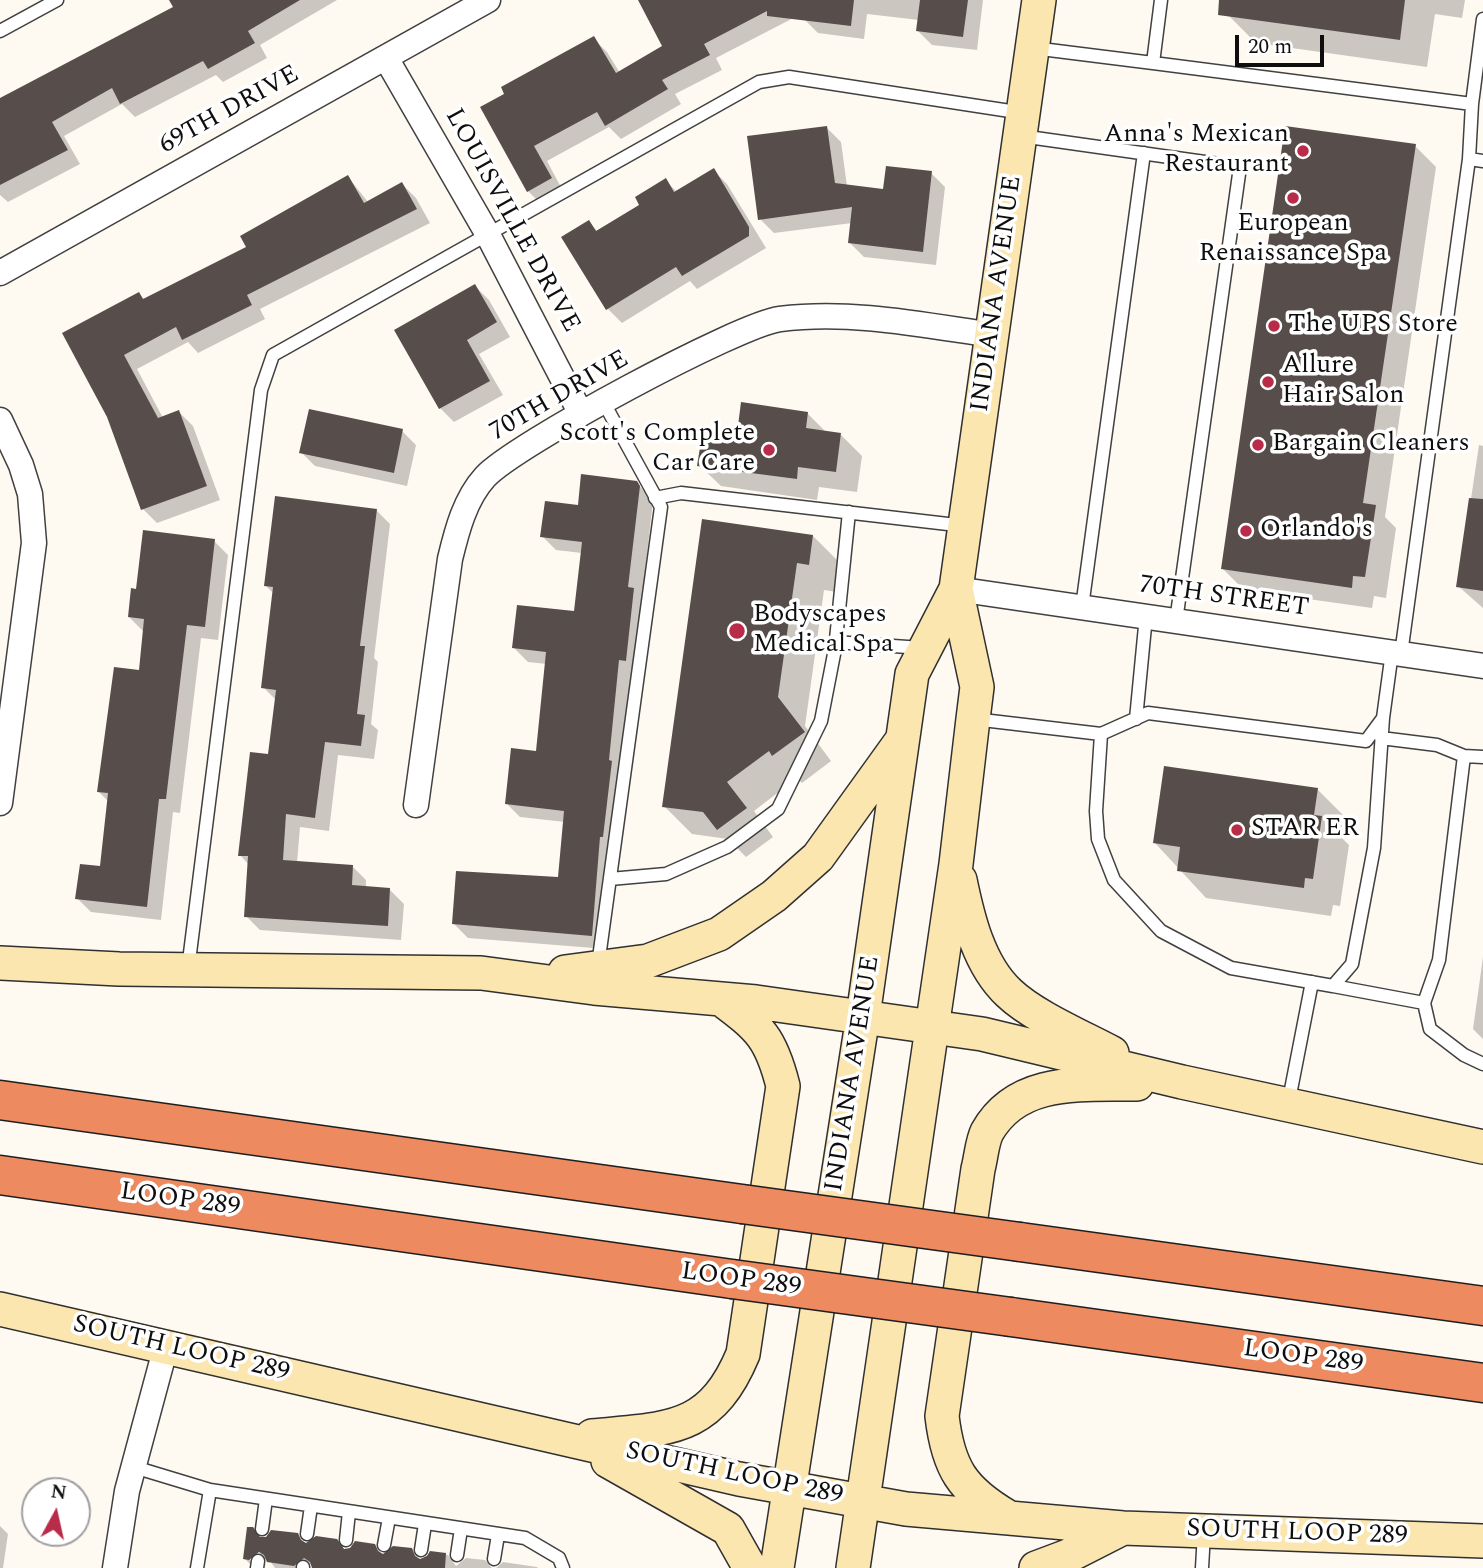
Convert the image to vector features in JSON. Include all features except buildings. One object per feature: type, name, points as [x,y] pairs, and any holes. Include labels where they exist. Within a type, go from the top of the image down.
[{"type":"highway","points":[[0,1100],[1483,1306]]},
{"type":"highway","name":"LOOP 289","points":[[0,1175],[1483,1383]]},
{"type":"main road","name":"INDIANA AVENUE","points":[[777,1568],[863,1016],[912,674],[956,589],[1039,0]]},
{"type":"main road","name":"INDIANA AVENUE","points":[[853,1568],[957,864],[974,719],[977,687],[956,589]]},
{"type":"main road","points":[[0,963],[188,970],[481,973],[598,968],[648,961],[719,934],[774,896],[818,857],[904,738]]},
{"type":"main road","points":[[957,864],[969,920],[986,960],[1009,993],[1052,1021],[1115,1055],[1182,1082]]},
{"type":"main road","points":[[481,973],[932,1025],[982,1034],[1288,1106],[1483,1147]]},
{"type":"main road","points":[[565,1438],[668,1428],[708,1411],[732,1382],[743,1354],[783,1086],[774,1052],[754,1023],[721,999]]},
{"type":"main road","points":[[1012,1519],[984,1503],[962,1483],[945,1441],[942,1416],[978,1169],[986,1134],[1006,1108],[1036,1090],[1066,1086],[1182,1082]]},
{"type":"main road","name":"SOUTH LOOP 289","points":[[0,1309],[73,1324],[166,1350],[790,1489],[862,1502],[1012,1519],[1124,1528],[1483,1541]]},
{"type":"main road","points":[[565,1438],[680,1499],[728,1529],[750,1568]]},
{"type":"main road","points":[[1036,1568],[1068,1556],[1124,1528]]},
{"type":"street","name":"69TH DRIVE","points":[[0,273],[488,0]]},
{"type":"street","name":"LOUISVILLE DRIVE","points":[[386,58],[486,233],[582,414]]},
{"type":"street","name":"70TH DRIVE","points":[[416,805],[450,559],[459,520],[485,477],[582,414],[732,335],[777,319],[828,316],[889,320],[992,335]]},
{"type":"street","points":[[0,420],[21,465],[30,494],[34,543],[0,803]]},
{"type":"street","name":"70TH STREET","points":[[956,589],[1483,666]]},
{"type":"street","points":[[115,1568],[127,1491],[166,1350]]},
{"type":"lane","points":[[0,31],[57,0]]},
{"type":"lane","points":[[1153,63],[1161,0]]},
{"type":"lane","points":[[1333,986],[1352,964],[1374,848],[1383,718],[1396,653],[1469,159],[1472,104],[1483,19]]},
{"type":"lane","points":[[1033,48],[1472,104]]},
{"type":"lane","points":[[188,970],[261,390],[273,355],[758,82],[789,77],[1144,153],[1240,167],[1176,621]]},
{"type":"lane","points":[[1082,607],[1144,153]]},
{"type":"lane","points":[[1469,159],[1483,161]]},
{"type":"lane","points":[[598,968],[661,507],[604,403]]},
{"type":"lane","points":[[655,498],[681,493],[965,526]]},
{"type":"lane","points":[[610,879],[666,874],[727,847],[778,808],[821,721],[835,642],[849,512]]},
{"type":"lane","points":[[1136,719],[1146,616]]},
{"type":"lane","points":[[835,642],[925,648]]},
{"type":"lane","points":[[974,719],[1101,734],[1148,713],[1366,741],[1383,718]]},
{"type":"lane","points":[[1101,734],[1096,811],[1098,839],[1114,880],[1161,931],[1231,968],[1424,1003]]},
{"type":"lane","points":[[1381,738],[1437,745],[1464,756],[1483,757]]},
{"type":"lane","points":[[1464,756],[1439,960],[1424,1003],[1430,1030],[1464,1055],[1483,1064]]},
{"type":"lane","points":[[1288,1106],[1312,982]]},
{"type":"lane","points":[[134,1467],[210,1490],[525,1538],[559,1558],[563,1568]]},
{"type":"lane","points":[[197,1568],[210,1490]]},
{"type":"lane","points":[[262,1529],[267,1499]]},
{"type":"lane","points":[[307,1534],[311,1506]]},
{"type":"lane","points":[[345,1540],[349,1512]]},
{"type":"lane","points":[[384,1545],[389,1518]]},
{"type":"lane","points":[[421,1550],[425,1524]]},
{"type":"lane","points":[[457,1555],[461,1529]]},
{"type":"lane","points":[[1202,1568],[1204,1530]]},
{"type":"lane","points":[[494,1559],[498,1535]]},
{"type":"place","name":"Anna's Mexican Restaurant","points":[[1303,151]]},
{"type":"place","name":"European Renaissance Spa","points":[[1293,198]]},
{"type":"place","name":"The UPS Store","points":[[1274,326]]},
{"type":"place","name":"Allure Hair Salon","points":[[1268,382]]},
{"type":"place","name":"Bargain Cleaners","points":[[1258,445]]},
{"type":"place","name":"Scott's Complete Car Care","points":[[769,450]]},
{"type":"place","name":"Orlando's","points":[[1246,531]]},
{"type":"place","name":"Bodyscapes Medical Spa","points":[[737,631]]},
{"type":"place","name":"STAR ER","points":[[1237,830]]}]
